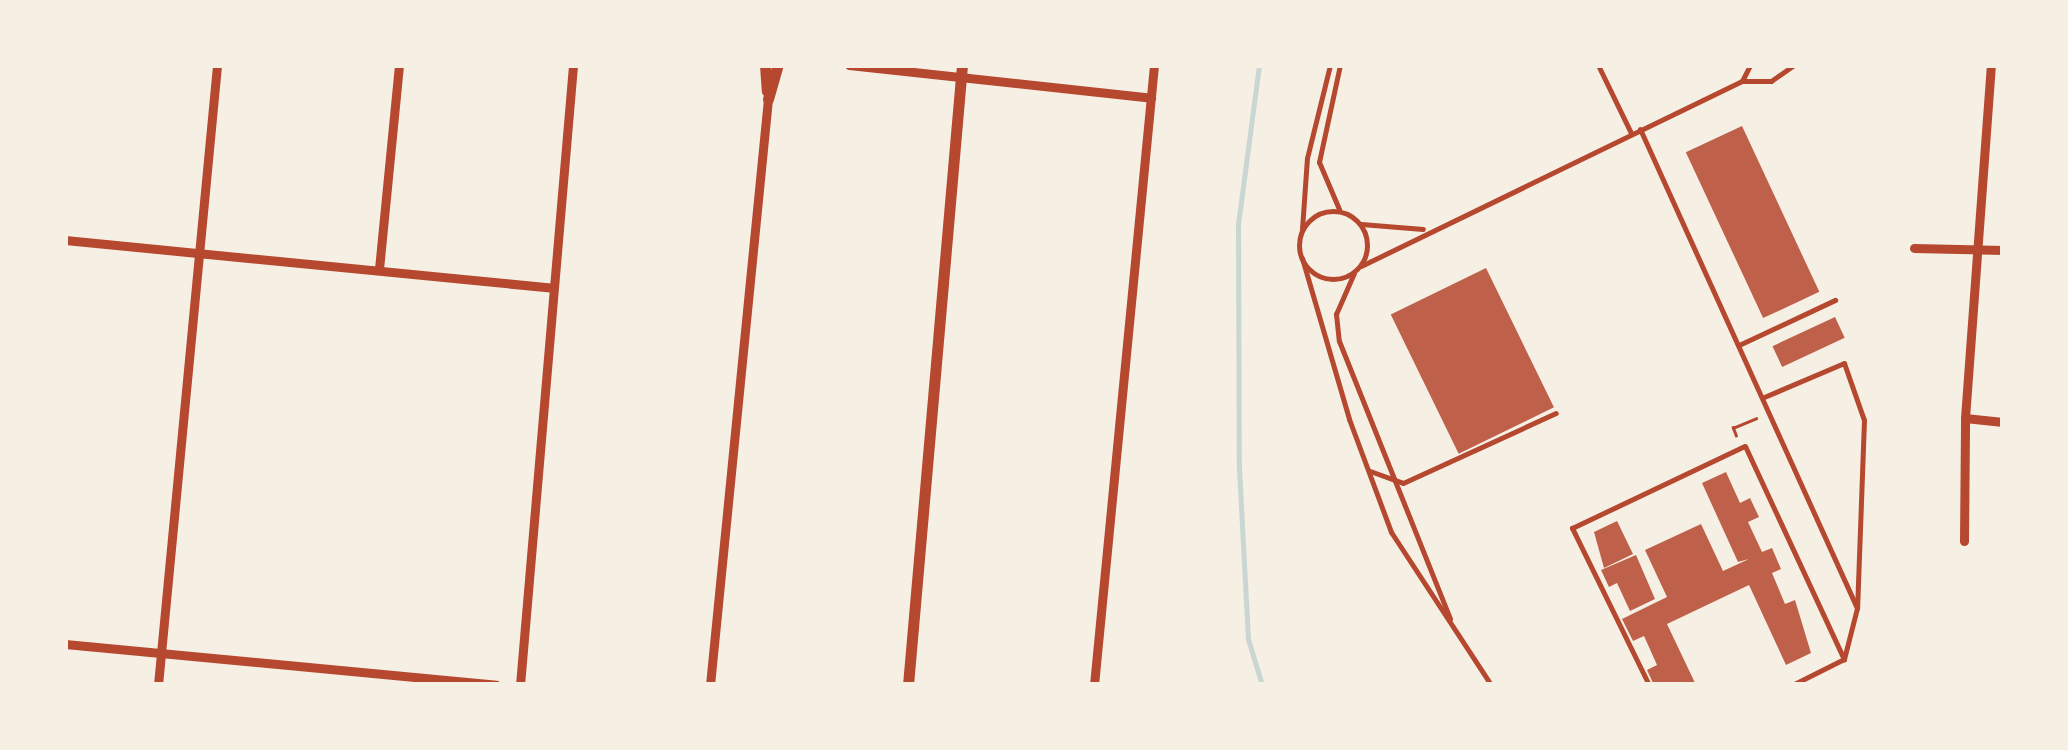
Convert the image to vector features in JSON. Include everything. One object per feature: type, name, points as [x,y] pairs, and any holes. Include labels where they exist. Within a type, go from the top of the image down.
[{"type":"street","points":[[158,685],[196,251],[217,65]]},
{"type":"street","points":[[380,269],[399,65]]},
{"type":"street","points":[[520,685],[573,65]]},
{"type":"street","points":[[710,685],[768,99],[765,65]]},
{"type":"street","points":[[768,99],[778,65]]},
{"type":"street","points":[[849,65],[961,70],[1151,98]]},
{"type":"street","points":[[1094,685],[1154,65]]},
{"type":"street","points":[[1964,541],[1965,418],[1991,69],[2003,74]]},
{"type":"street","points":[[908,685],[961,70]]},
{"type":"street","points":[[65,240],[553,288]]},
{"type":"street","points":[[1914,248],[2003,250]]},
{"type":"street","points":[[1965,418],[2003,422]]},
{"type":"street","points":[[65,644],[336,679],[496,685]]},
{"type":"lane","points":[[1330,65],[1307,158],[1302,258],[1391,532],[1492,685]]},
{"type":"lane","points":[[1340,65],[1319,162],[1341,212]]},
{"type":"lane","points":[[1598,65],[1630,133]]},
{"type":"lane","points":[[1742,80],[1750,65]]},
{"type":"lane","points":[[1455,631],[1391,482],[1340,341],[1336,314],[1354,272],[1426,229],[1742,80],[1771,81],[1794,65]]},
{"type":"lane","points":[[1640,129],[1857,608]]},
{"type":"lane","points":[[1302,232],[1320,213],[1341,212],[1361,224],[1426,229]]},
{"type":"lane","points":[[1360,266],[1368,250],[1361,224]]},
{"type":"lane","points":[[1302,258],[1329,279],[1354,272]]},
{"type":"lane","points":[[1740,344],[1834,300]]},
{"type":"lane","points":[[1764,397],[1844,363],[1864,420],[1857,608],[1844,658],[1792,685]]},
{"type":"lane","points":[[1368,470],[1391,482],[1403,483],[1556,412]]},
{"type":"lane","points":[[1650,685],[1572,528],[1745,446],[1844,658]]},
{"type":"path","points":[[1738,440],[1733,428],[1756,418]]},
{"type":"building","points":[[1742,126],[1819,292],[1763,318],[1686,152]]},
{"type":"building","points":[[1486,268],[1554,407],[1459,454],[1391,314]]},
{"type":"building","points":[[1835,317],[1845,338],[1782,367],[1772,346]]},
{"type":"building","points":[[1726,472],[1740,503],[1750,498],[1759,517],[1748,522],[1762,552],[1772,548],[1781,569],[1772,573],[1785,604],[1795,600],[1811,653],[1786,665],[1749,585],[1667,624],[1696,685],[1654,685],[1647,670],[1657,665],[1644,636],[1633,641],[1622,619],[1667,597],[1645,550],[1701,524],[1723,571],[1749,559],[1738,562],[1702,483]]},
{"type":"building","points":[[1617,521],[1633,554],[1604,568],[1594,532]]},
{"type":"building","points":[[1636,555],[1655,599],[1630,611],[1617,583],[1609,587],[1601,570]]},
{"type":"waterway","points":[[1259,65],[1238,224],[1239,468],[1248,639],[1262,685]]}]
